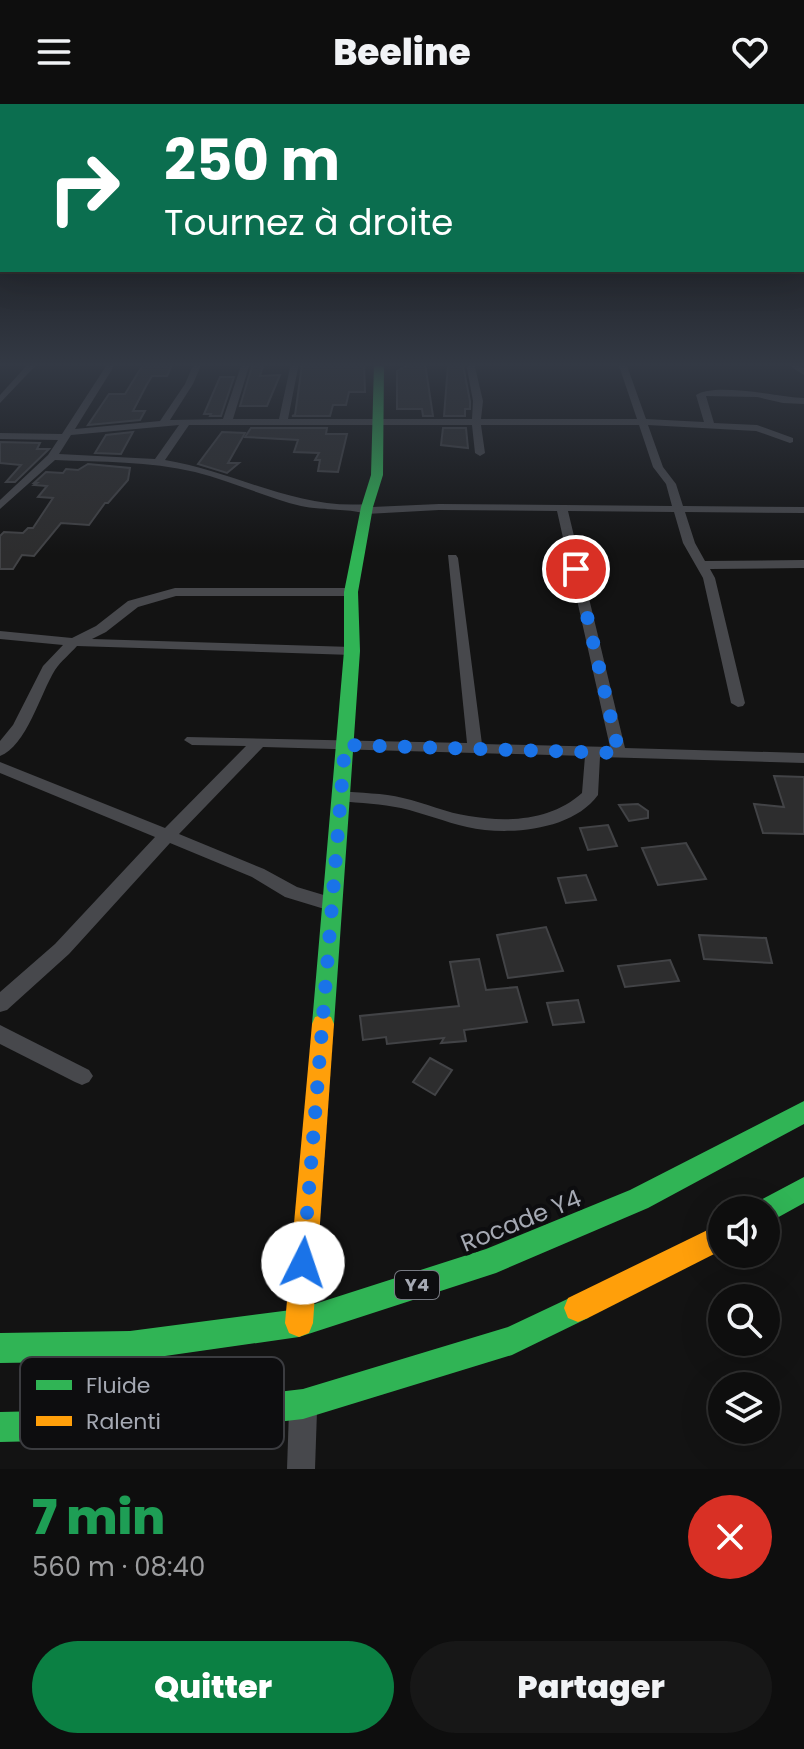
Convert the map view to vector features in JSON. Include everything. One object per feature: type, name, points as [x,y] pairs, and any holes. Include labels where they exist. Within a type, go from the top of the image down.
[{"type":"main road","points":[[299,1323],[352,651],[351,592],[366,509],[377,475],[379,427]]},
{"type":"main road","name":"Rocade Y4","points":[[0,1348],[130,1346],[299,1323],[486,1263],[639,1199],[804,1112]]},
{"type":"main road","points":[[780,1203],[804,1189]]},
{"type":"main road","points":[[284,1406],[303,1404],[512,1340],[708,1243]]},
{"type":"main road","points":[[0,1427],[20,1427]]},
{"type":"street","points":[[0,506],[52,457],[71,427]]},
{"type":"street","points":[[0,436],[66,435],[134,427]]},
{"type":"street","points":[[158,463],[183,427]]},
{"type":"street","points":[[477,427],[480,453]]},
{"type":"street","points":[[645,427],[658,467],[671,484],[689,543],[704,565],[738,703]]},
{"type":"street","points":[[726,427],[757,428],[790,440]]},
{"type":"street","points":[[52,457],[158,463],[202,471],[318,507],[340,510],[439,507],[804,510]]},
{"type":"street","points":[[562,508],[619,753]]},
{"type":"street","points":[[452,558],[475,748]]},
{"type":"street","points":[[704,565],[804,564]]},
{"type":"street","points":[[0,751],[20,726],[50,666],[74,642],[101,629],[133,604],[165,594],[203,590],[351,592]]},
{"type":"street","points":[[0,635],[74,642],[352,651]]},
{"type":"street","points":[[192,740],[804,758]]},
{"type":"street","points":[[0,1004],[62,949],[259,742]]},
{"type":"street","points":[[340,796],[399,802],[469,822],[532,823],[572,811],[590,795],[593,752]]},
{"type":"street","points":[[0,767],[258,873],[291,892],[331,904]]},
{"type":"street","points":[[0,1034],[82,1076]]},
{"type":"street","points":[[301,1469],[303,1404]]},
{"type":"building","points":[[251,428],[327,428],[326,434],[347,434],[338,472],[318,471],[320,460],[315,460],[319,453],[294,452],[298,440],[245,437]]},
{"type":"building","points":[[443,428],[466,428],[468,448],[441,445]]},
{"type":"building","points":[[133,432],[121,454],[95,453],[106,435]]},
{"type":"building","points":[[222,432],[245,433],[228,463],[239,463],[227,473],[198,464]]},
{"type":"building","points":[[0,442],[40,443],[37,449],[49,449],[15,482],[6,482],[21,465],[0,463]]},
{"type":"building","points":[[88,464],[130,468],[128,480],[89,525],[61,523],[34,556],[22,555],[13,569],[0,569],[0,536],[4,532],[23,533],[33,528],[53,498],[38,497],[47,486],[34,483],[46,472],[63,473],[66,469],[78,470]]},
{"type":"building","points":[[774,776],[804,777],[804,834],[763,833],[754,804],[784,807]]},
{"type":"building","points":[[638,804],[648,811],[648,818],[629,821],[619,805]]},
{"type":"building","points":[[608,825],[617,846],[588,850],[580,828]]},
{"type":"building","points":[[686,843],[706,879],[658,885],[642,848]]},
{"type":"building","points":[[586,875],[596,900],[566,903],[558,878]]},
{"type":"building","points":[[546,927],[563,971],[508,978],[497,935]]},
{"type":"building","points":[[699,935],[766,938],[772,963],[704,959]]},
{"type":"building","points":[[479,959],[486,990],[517,987],[527,1022],[464,1030],[466,1041],[441,1043],[444,1038],[387,1044],[386,1037],[363,1040],[360,1016],[459,1006],[450,962]]},
{"type":"building","points":[[670,960],[679,981],[625,987],[618,966]]},
{"type":"building","points":[[578,1000],[584,1022],[553,1025],[547,1003]]},
{"type":"building","points":[[430,1058],[452,1070],[435,1095],[413,1082]]},
{"type":"traffic: fast","points":[[323,1024],[352,651],[351,592],[367,507],[377,475],[378,427]]},
{"type":"traffic: fast","points":[[0,1348],[130,1346],[299,1323],[486,1263],[639,1199],[804,1112]]},
{"type":"traffic: fast","points":[[780,1203],[804,1189]]},
{"type":"traffic: fast","points":[[284,1406],[303,1404],[512,1340],[578,1308]]},
{"type":"traffic: fast","points":[[0,1427],[20,1427]]},
{"type":"traffic: slow","points":[[299,1323],[323,1024]]},
{"type":"traffic: slow","points":[[578,1308],[708,1243]]},
{"type":"route","points":[[303,1263],[345,745],[619,753],[576,569]]}]
